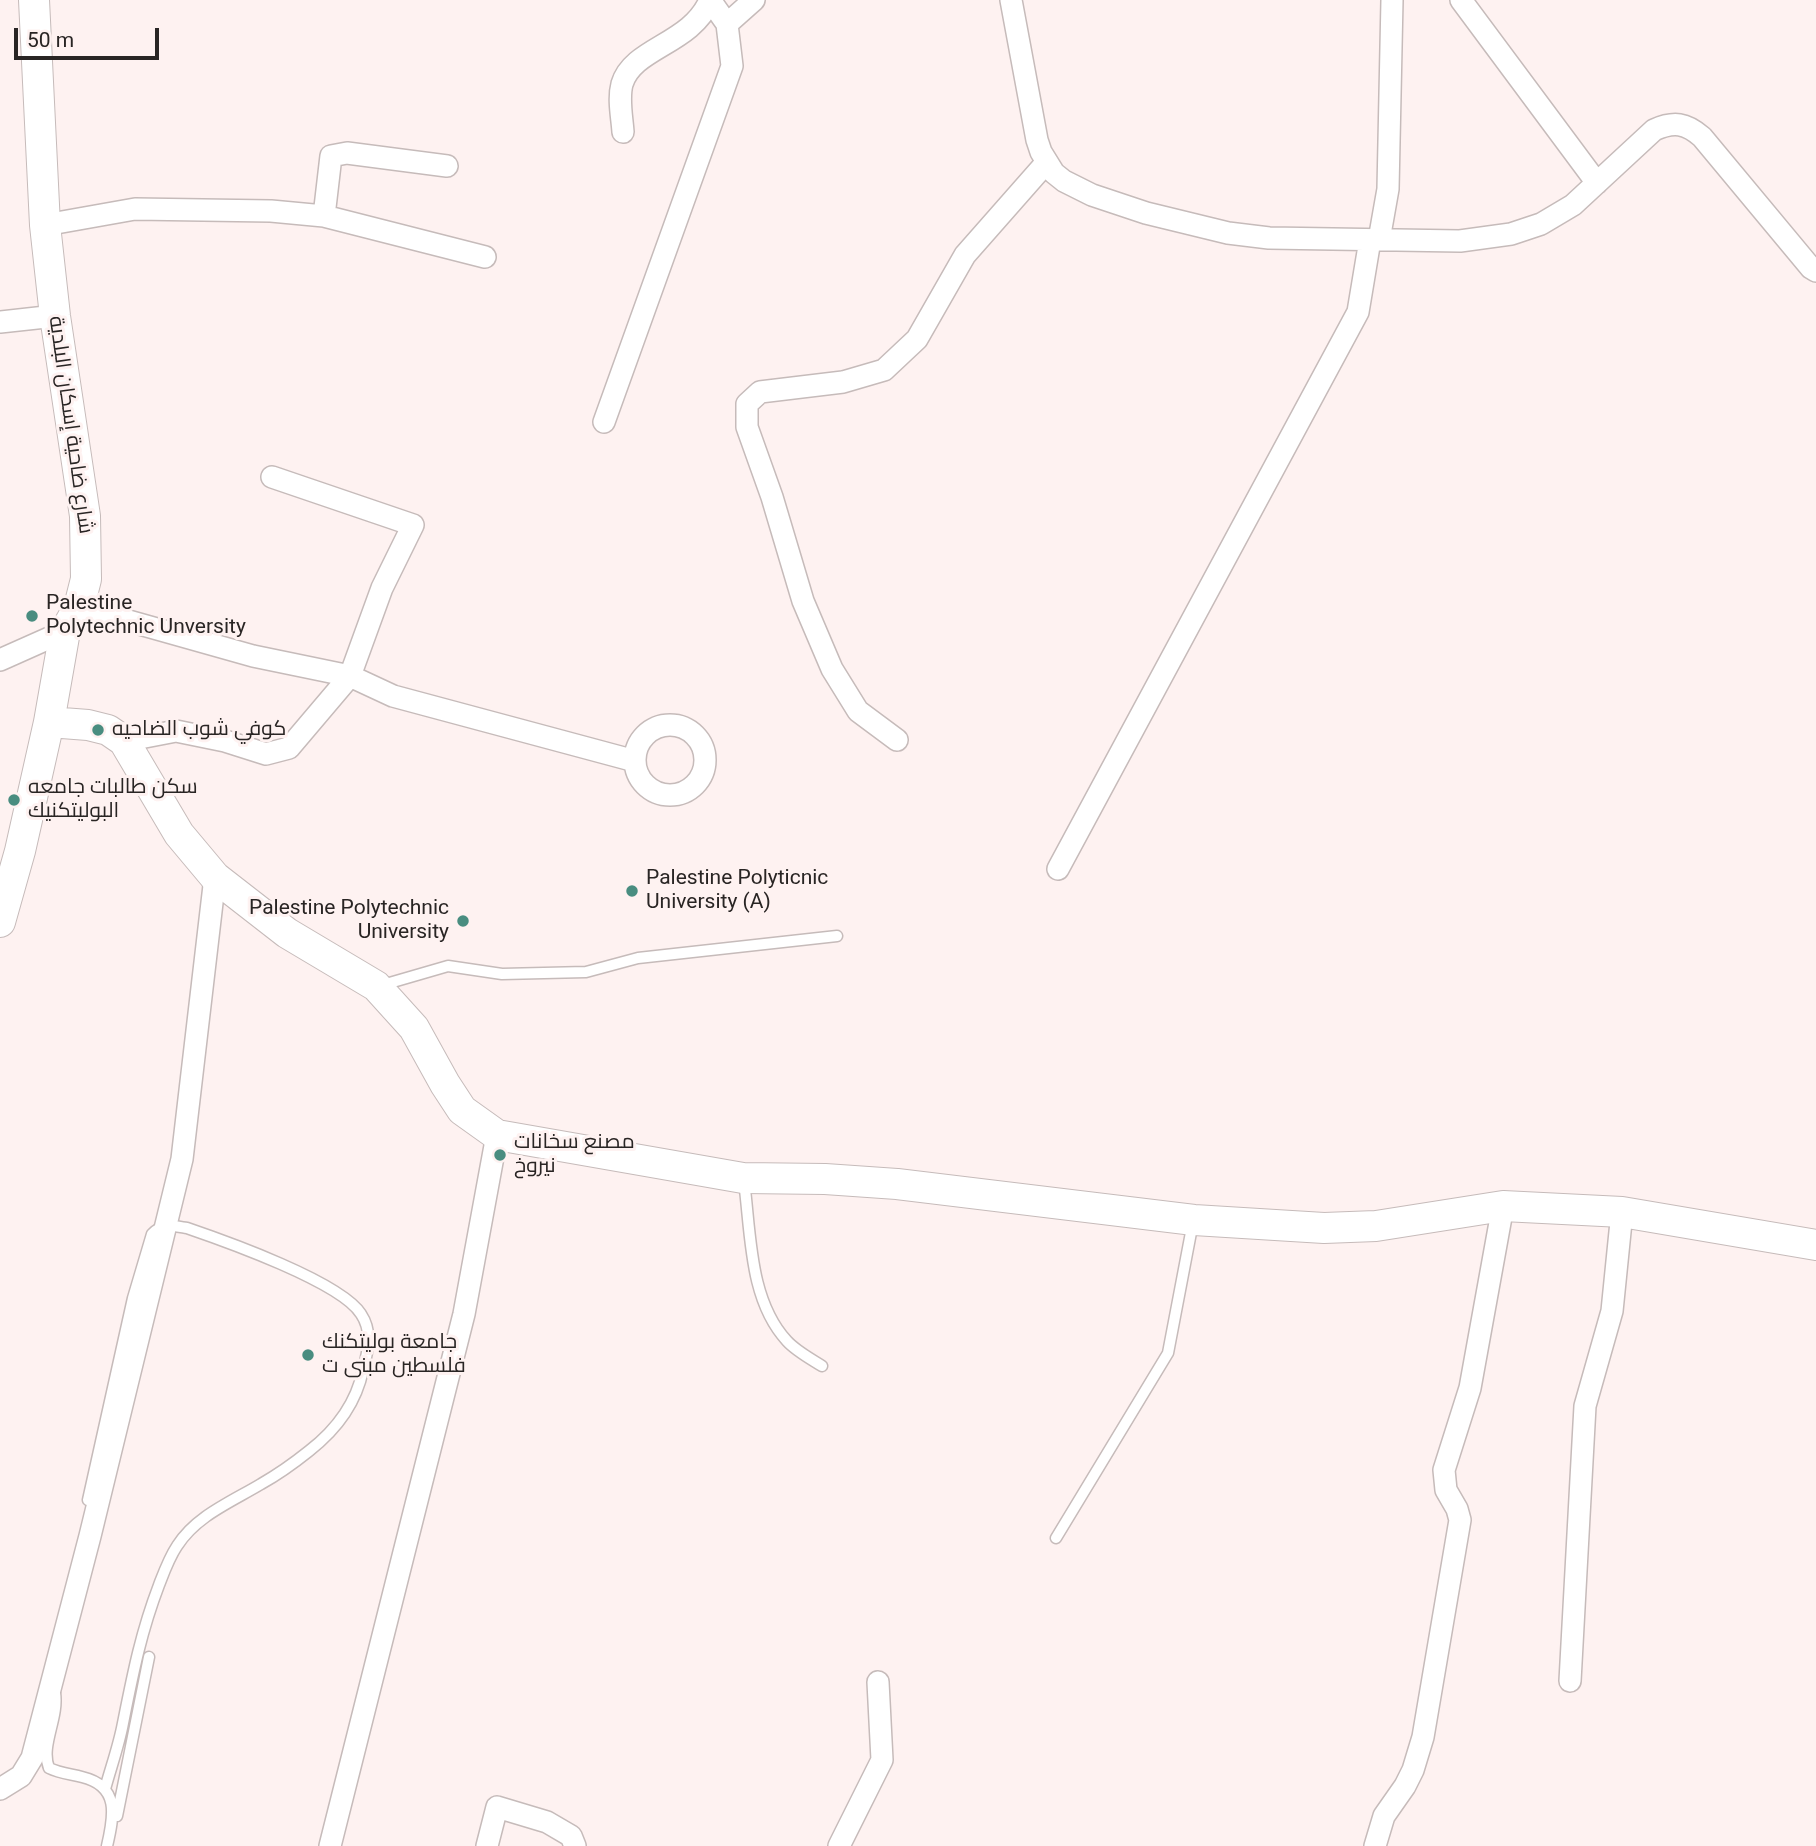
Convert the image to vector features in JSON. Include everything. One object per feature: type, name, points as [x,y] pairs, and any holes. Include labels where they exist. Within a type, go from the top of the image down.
[{"type":"street","name":"شارع ضاحية إسكان البلدية","points":[[0,922],[20,851],[72,619],[86,579],[85,516],[55,316],[45,225],[34,0]]},
{"type":"street","points":[[604,422],[732,66],[727,24],[710,0],[699,21],[641,58],[625,76],[620,95],[623,132]]},
{"type":"street","points":[[727,24],[754,0]]},
{"type":"street","points":[[1011,0],[1037,140],[1046,163],[1064,181],[1092,195],[1146,214],[1228,233],[1269,238],[1460,241],[1511,234],[1541,225],[1573,205],[1654,130],[1677,124],[1691,127],[1702,137],[1816,271]]},
{"type":"street","points":[[1058,869],[1358,312],[1388,189],[1392,0]]},
{"type":"street","points":[[1461,0],[1597,183]]},
{"type":"street","points":[[324,216],[331,156],[346,153],[447,166]]},
{"type":"street","points":[[897,740],[859,711],[832,669],[803,601],[772,497],[747,427],[747,404],[760,392],[843,382],[884,370],[917,339],[964,256],[1046,163]]},
{"type":"street","points":[[45,225],[135,209],[271,211],[324,216],[485,257]]},
{"type":"street","points":[[0,322],[55,316]]},
{"type":"street","points":[[124,741],[176,731],[225,741],[267,754],[289,748],[350,676],[382,589],[413,525],[272,477]]},
{"type":"street","points":[[0,660],[72,619],[350,676],[393,696],[635,761]]},
{"type":"street","points":[[49,722],[89,725],[108,730],[124,741],[179,834],[215,877],[287,933],[376,986],[414,1028],[445,1084],[463,1110],[497,1135],[743,1178],[825,1179],[897,1184],[1194,1220],[1324,1227],[1376,1226],[1503,1206],[1622,1212],[1816,1245]]},
{"type":"street","points":[[0,1789],[12,1783],[28,1768],[90,1536],[181,1159],[215,877]]},
{"type":"street","points":[[330,1846],[464,1314],[497,1135]]},
{"type":"street","points":[[1375,1846],[1384,1816],[1405,1786],[1423,1737],[1460,1520],[1446,1490],[1444,1470],[1470,1388],[1503,1206]]},
{"type":"street","points":[[1570,1681],[1585,1406],[1612,1311],[1622,1212]]},
{"type":"street","points":[[839,1846],[882,1760],[878,1682]]},
{"type":"street","points":[[487,1846],[497,1807],[547,1822],[570,1836],[575,1846]]},
{"type":"lane","points":[[376,986],[448,966],[502,974],[586,972],[638,958],[837,936]]},
{"type":"lane","points":[[743,1178],[758,1284],[770,1317],[788,1343],[822,1366]]},
{"type":"lane","points":[[1056,1538],[1168,1353],[1194,1220]]},
{"type":"lane","points":[[105,1789],[123,1724],[132,1671],[143,1629],[177,1546],[200,1521],[264,1482],[329,1434],[355,1398],[369,1343],[361,1314],[348,1300],[330,1288],[213,1237],[187,1228],[165,1226]]},
{"type":"lane","points":[[109,1846],[149,1657]]},
{"type":"lane","points":[[52,1680],[56,1707],[46,1760],[49,1768],[97,1782],[105,1789],[111,1801],[113,1817],[109,1846]]},
{"type":"place","name":"Palestine Polytechnic Unversity","points":[[32,616]]},
{"type":"place","name":"كوفي شوب الضاحيه","points":[[98,730]]},
{"type":"place","name":"سكن طالبات جامعه البوليتكنيك","points":[[14,800]]},
{"type":"place","name":"Palestine Polyticnic University (A)","points":[[632,891]]},
{"type":"place","name":"Palestine Polytechnic University","points":[[463,921]]},
{"type":"place","name":"مصنع سخانات نيروخ","points":[[500,1155]]},
{"type":"place","name":"جامعة بوليتكنك فلسطين مبنى ت","points":[[308,1355]]}]
